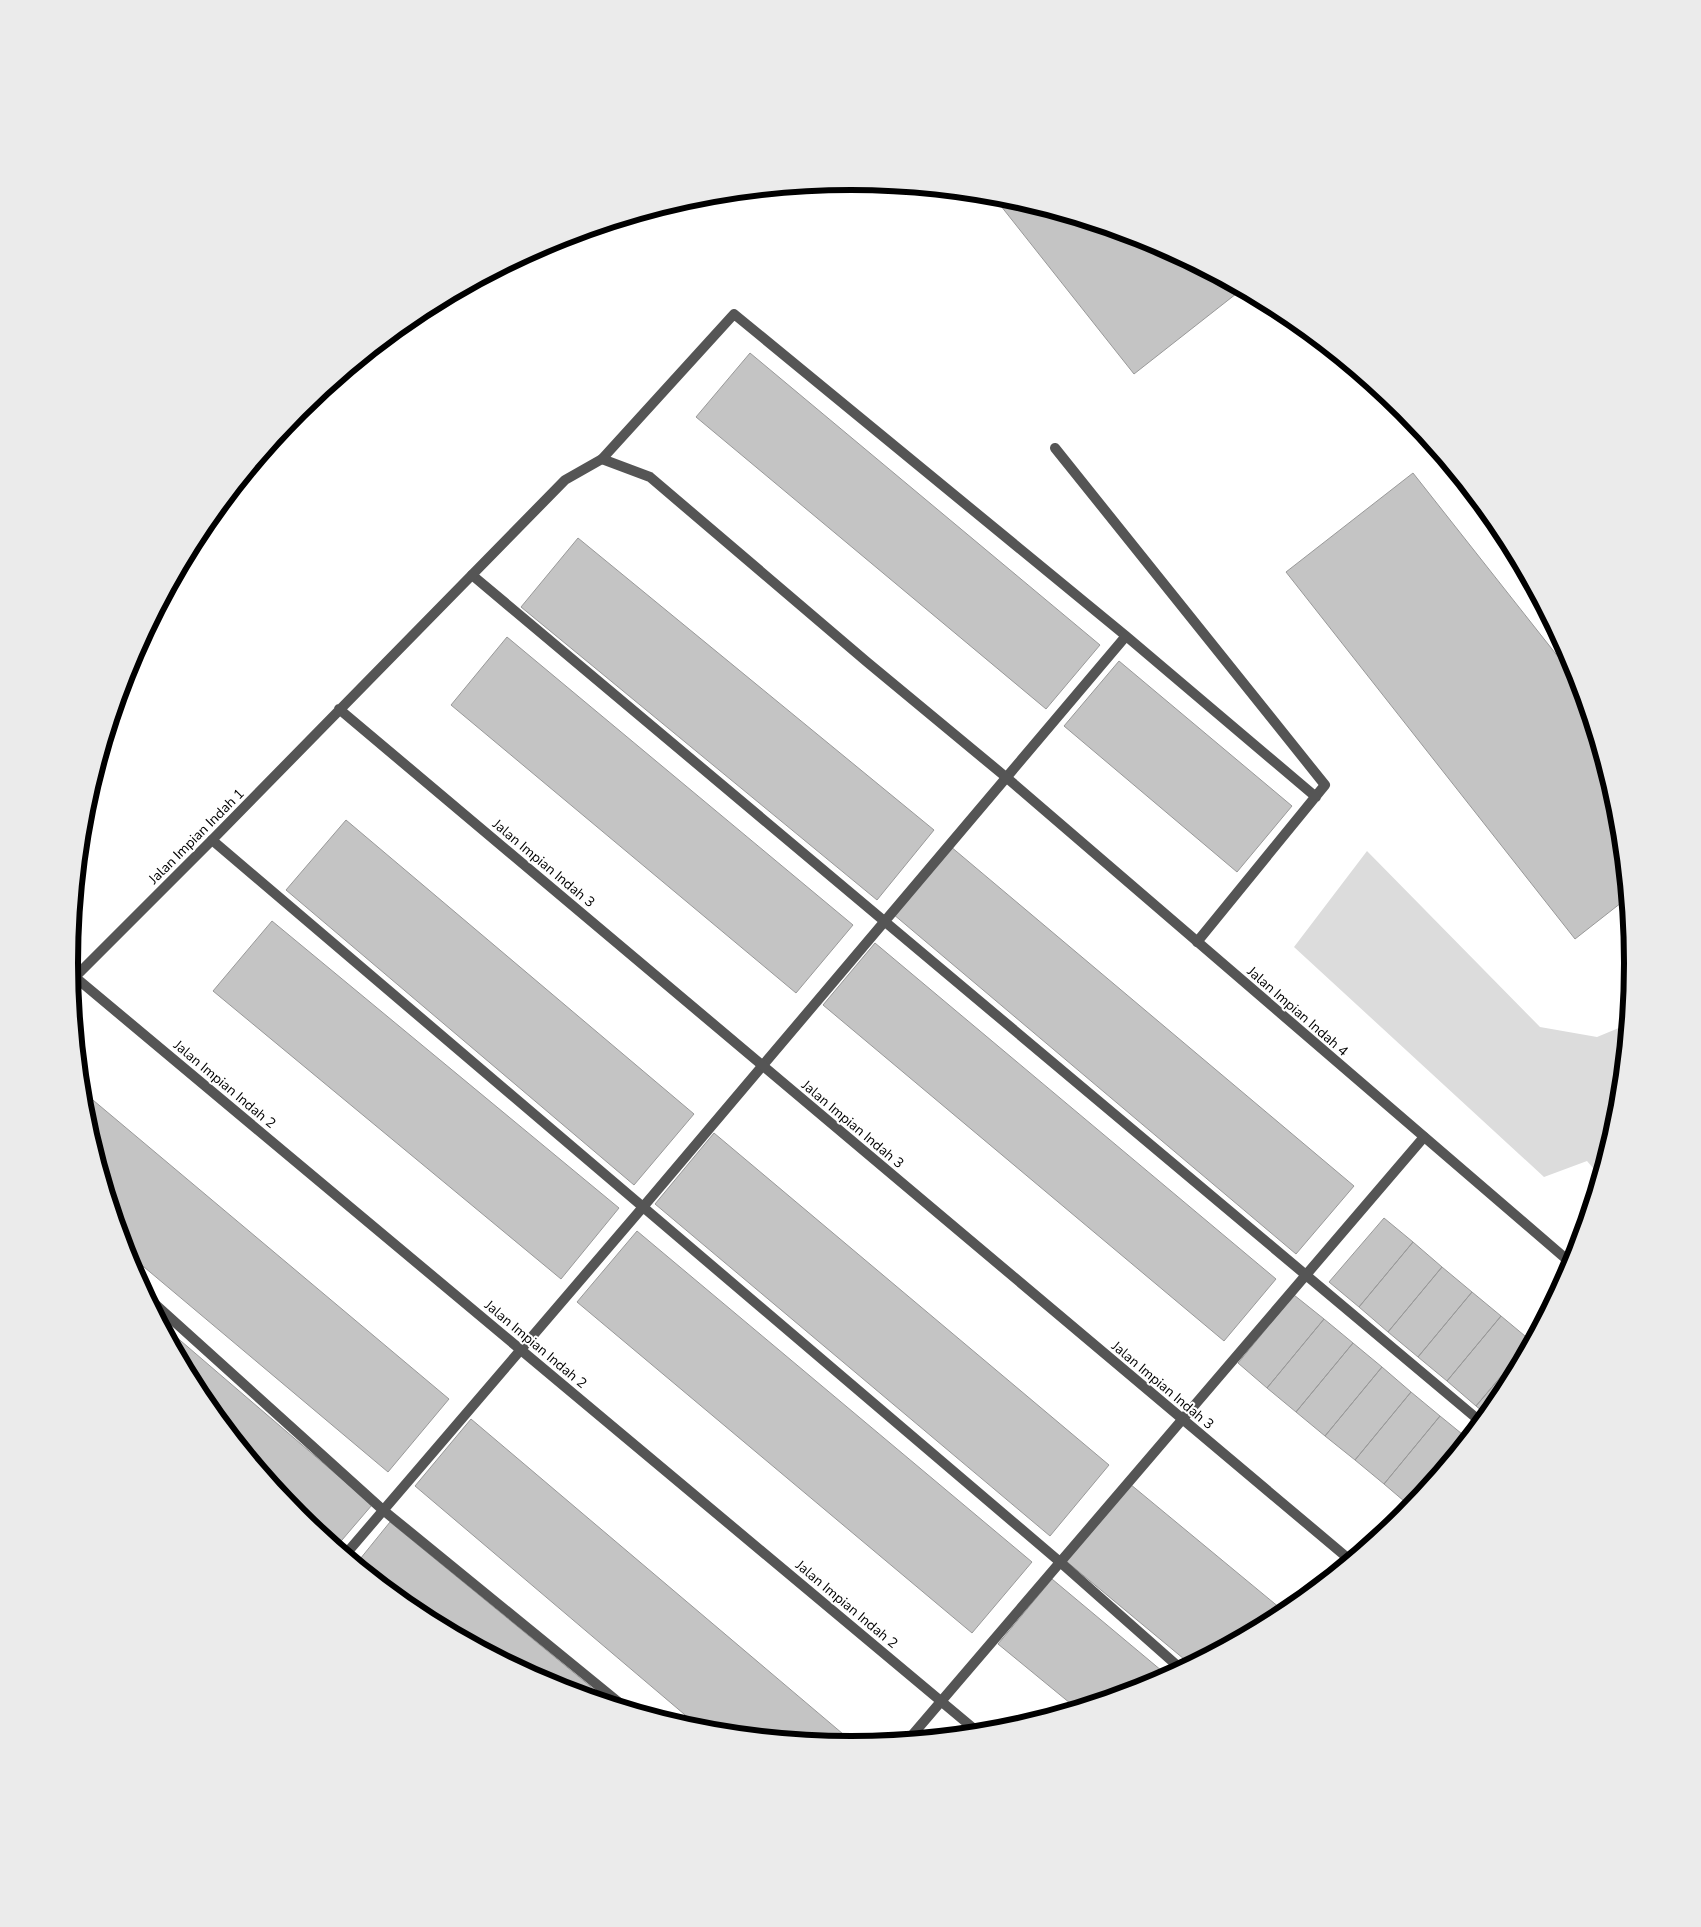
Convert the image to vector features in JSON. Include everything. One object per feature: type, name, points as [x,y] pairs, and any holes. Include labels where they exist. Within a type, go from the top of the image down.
[{"type":"street","name":"Jalan Impian Indah 1","points":[[78,974],[565,480],[602,459],[734,314],[1126,636]]},
{"type":"street","points":[[1055,448],[1325,786],[1197,942]]},
{"type":"street","name":"Jalan Impian Indah 4","points":[[602,459],[650,477],[1006,778],[1565,1258]]},
{"type":"street","points":[[472,575],[1476,1418]]},
{"type":"street","points":[[348,1551],[643,1207],[1126,636],[1316,796]]},
{"type":"street","name":"Jalan Impian Indah 3","points":[[339,709],[1346,1557]]},
{"type":"street","points":[[212,840],[1060,1562],[1176,1664]]},
{"type":"street","name":"Jalan Impian Indah 2","points":[[78,983],[520,1348],[972,1727]]},
{"type":"street","points":[[913,1734],[1424,1137]]},
{"type":"street","points":[[158,1307],[383,1510],[615,1699]]},
{"type":"shaded area","points":[[1367,851],[1540,1027],[1597,1037],[1621,1027],[1609,1114],[1595,1170],[1587,1161],[1544,1177],[1294,947]]},
{"type":"building","points":[[1000,205],[1051,217],[1146,249],[1192,270],[1236,294],[1134,374]]},
{"type":"building","points":[[750,353],[1100,645],[1046,709],[696,417]]},
{"type":"building","points":[[1413,473],[1562,662],[1597,763],[1609,813],[1621,903],[1575,939],[1286,572]]},
{"type":"building","points":[[578,538],[934,830],[877,900],[521,607]]},
{"type":"building","points":[[507,637],[853,925],[796,993],[451,705]]},
{"type":"building","points":[[1119,661],[1292,806],[1237,872],[1064,726]]},
{"type":"building","points":[[346,820],[694,1114],[634,1185],[286,890]]},
{"type":"building","points":[[950,846],[1354,1186],[1296,1254],[893,914]]},
{"type":"building","points":[[272,921],[619,1208],[561,1279],[213,991]]},
{"type":"building","points":[[875,943],[1276,1279],[1224,1341],[823,1005]]},
{"type":"building","points":[[89,1097],[449,1399],[388,1472],[137,1261],[104,1164]]},
{"type":"building","points":[[714,1133],[1109,1465],[1050,1536],[655,1204]]},
{"type":"building","points":[[1384,1218],[1413,1242],[1359,1307],[1329,1282]]},
{"type":"building","points":[[637,1231],[1032,1562],[972,1633],[577,1302]]},
{"type":"building","points":[[1413,1242],[1442,1267],[1388,1332],[1359,1307]]},
{"type":"building","points":[[1442,1267],[1472,1292],[1418,1357],[1388,1332]]},
{"type":"building","points":[[1472,1292],[1501,1316],[1447,1381],[1418,1357]]},
{"type":"building","points":[[1294,1295],[1324,1319],[1267,1388],[1238,1363]]},
{"type":"building","points":[[1501,1316],[1527,1337],[1510,1366],[1476,1406],[1447,1381]]},
{"type":"building","points":[[1324,1319],[1353,1343],[1296,1412],[1267,1388]]},
{"type":"building","points":[[172,1333],[372,1505],[339,1543],[269,1473],[237,1434],[208,1393]]},
{"type":"building","points":[[1353,1343],[1382,1367],[1325,1436],[1296,1412]]},
{"type":"building","points":[[1510,1366],[1481,1410],[1476,1406]]},
{"type":"building","points":[[1382,1367],[1411,1392],[1355,1460],[1325,1436]]},
{"type":"building","points":[[1411,1392],[1440,1416],[1384,1484],[1355,1460]]},
{"type":"building","points":[[1440,1416],[1463,1435],[1432,1473],[1405,1502],[1384,1484]]},
{"type":"building","points":[[471,1419],[845,1736],[800,1735],[750,1730],[691,1720],[415,1486]]},
{"type":"building","points":[[1130,1484],[1279,1607],[1237,1633],[1185,1660],[1066,1561]]},
{"type":"building","points":[[390,1522],[600,1694],[555,1678],[509,1657],[464,1633],[421,1606],[359,1560]]},
{"type":"building","points":[[1052,1579],[1162,1671],[1071,1704],[998,1644]]}]
